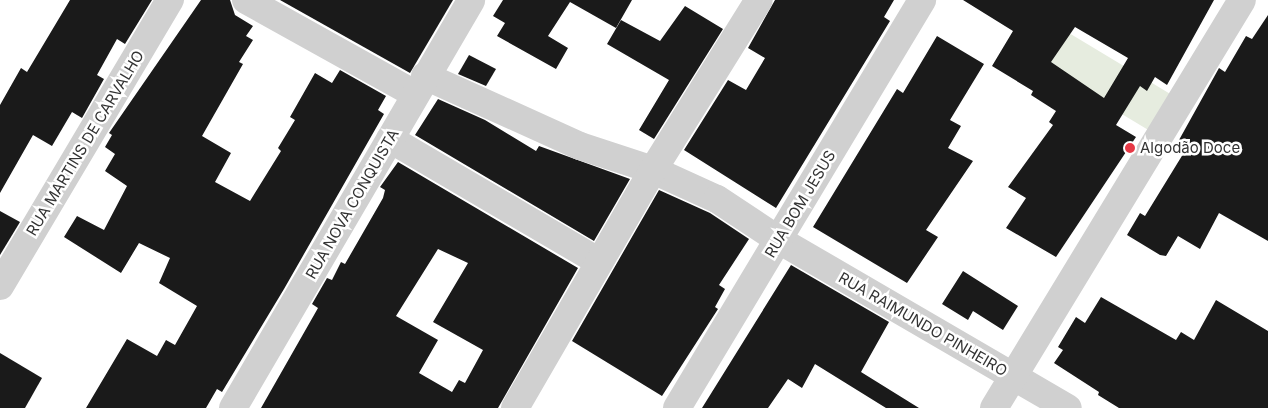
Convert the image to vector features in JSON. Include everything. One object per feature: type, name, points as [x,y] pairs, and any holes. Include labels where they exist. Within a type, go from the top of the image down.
[{"type":"street","name":"RUA MARTINS DE CARVALHO","points":[[0,286],[170,0]]},
{"type":"street","points":[[246,0],[420,85]]},
{"type":"street","name":"RUA NOVA CONQUISTA","points":[[233,408],[471,0]]},
{"type":"street","points":[[515,408],[598,261],[759,0]]},
{"type":"street","name":"RUA BOM JESUS","points":[[677,408],[922,0]]},
{"type":"street","points":[[994,408],[1242,0]]},
{"type":"street","name":"RUA RAIMUNDO PINHEIRO","points":[[420,85],[580,146],[653,170],[717,199],[779,240],[1068,408]]},
{"type":"street","points":[[390,139],[598,261]]},
{"type":"shaded area","points":[[1059,27],[1172,95],[1150,131],[1037,63]]},
{"type":"building","points":[[70,0],[152,0],[125,44],[117,39],[97,75],[104,79],[82,118],[72,112],[52,146],[33,135],[0,193],[0,105],[21,68],[27,72]]},
{"type":"building","points":[[201,0],[230,0],[235,15],[253,26],[246,36],[253,40],[239,62],[243,64],[202,136],[231,153],[215,182],[250,201],[281,151],[278,148],[295,120],[290,117],[315,73],[332,83],[340,70],[386,96],[378,110],[384,114],[284,289],[222,392],[217,389],[206,408],[86,408],[127,339],[157,356],[166,340],[175,345],[197,306],[159,283],[170,258],[139,243],[121,273],[64,237],[77,216],[104,230],[127,186],[105,171],[115,154],[105,147],[112,135],[109,133]]},
{"type":"building","points":[[280,0],[453,0],[410,73]]},
{"type":"building","points":[[503,0],[632,0],[616,28],[570,2],[548,36],[568,48],[556,69],[497,36],[505,23],[493,16]]},
{"type":"building","points":[[775,0],[894,0],[884,17],[890,21],[776,208],[684,150],[728,80],[746,90],[765,58],[748,48]]},
{"type":"building","points":[[963,0],[1214,0],[1167,85],[1155,77],[1147,91],[1140,86],[1116,125],[1136,137],[1056,257],[1006,228],[1026,198],[1008,187],[1053,125],[1049,122],[1056,111],[1031,95],[1033,91],[992,66],[1013,31]],"holes":[[[1075,27],[1128,58],[1104,98],[1051,62]]]},
{"type":"building","points":[[685,6],[723,29],[654,139],[639,130],[669,80],[607,44],[621,20],[660,41]]},
{"type":"building","points":[[1268,15],[1268,241],[1219,213],[1200,249],[1178,236],[1166,256],[1160,255],[1127,235],[1140,213],[1145,216],[1188,146],[1179,140],[1219,68],[1225,72],[1246,36],[1252,39]]},
{"type":"building","points":[[937,36],[984,64],[950,120],[961,126],[948,148],[973,161],[926,230],[938,237],[907,283],[813,227],[897,89],[903,93]]},
{"type":"building","points":[[469,55],[496,69],[486,86],[458,74]]},
{"type":"building","points":[[438,99],[485,120],[536,151],[539,146],[630,179],[594,241],[415,135]]},
{"type":"building","points":[[398,162],[578,268],[498,408],[261,408],[318,308],[312,304],[327,278],[332,280],[341,262],[345,264],[383,198],[385,190],[380,187]],"holes":[[[438,249],[468,263],[433,322],[483,350],[465,383],[459,380],[452,392],[419,373],[438,340],[396,316]]]},
{"type":"building","points":[[659,190],[710,213],[749,239],[719,285],[725,289],[715,307],[718,309],[662,396],[572,341]]},
{"type":"building","points":[[0,211],[20,222],[0,255]]},
{"type":"building","points":[[791,265],[889,322],[861,372],[919,408],[886,408],[815,364],[802,388],[788,379],[768,408],[702,408]]},
{"type":"building","points":[[963,271],[1018,306],[1003,330],[973,311],[968,320],[942,304]]},
{"type":"building","points":[[1101,297],[1176,340],[1181,332],[1194,340],[1216,300],[1268,331],[1268,408],[1119,408],[1098,395],[1099,392],[1054,363],[1063,350],[1058,347],[1076,317],[1085,323]]},
{"type":"building","points":[[0,353],[42,378],[25,408],[0,408]]},
{"type":"place","name":"Algodão Doce","points":[[1130,148]]}]
